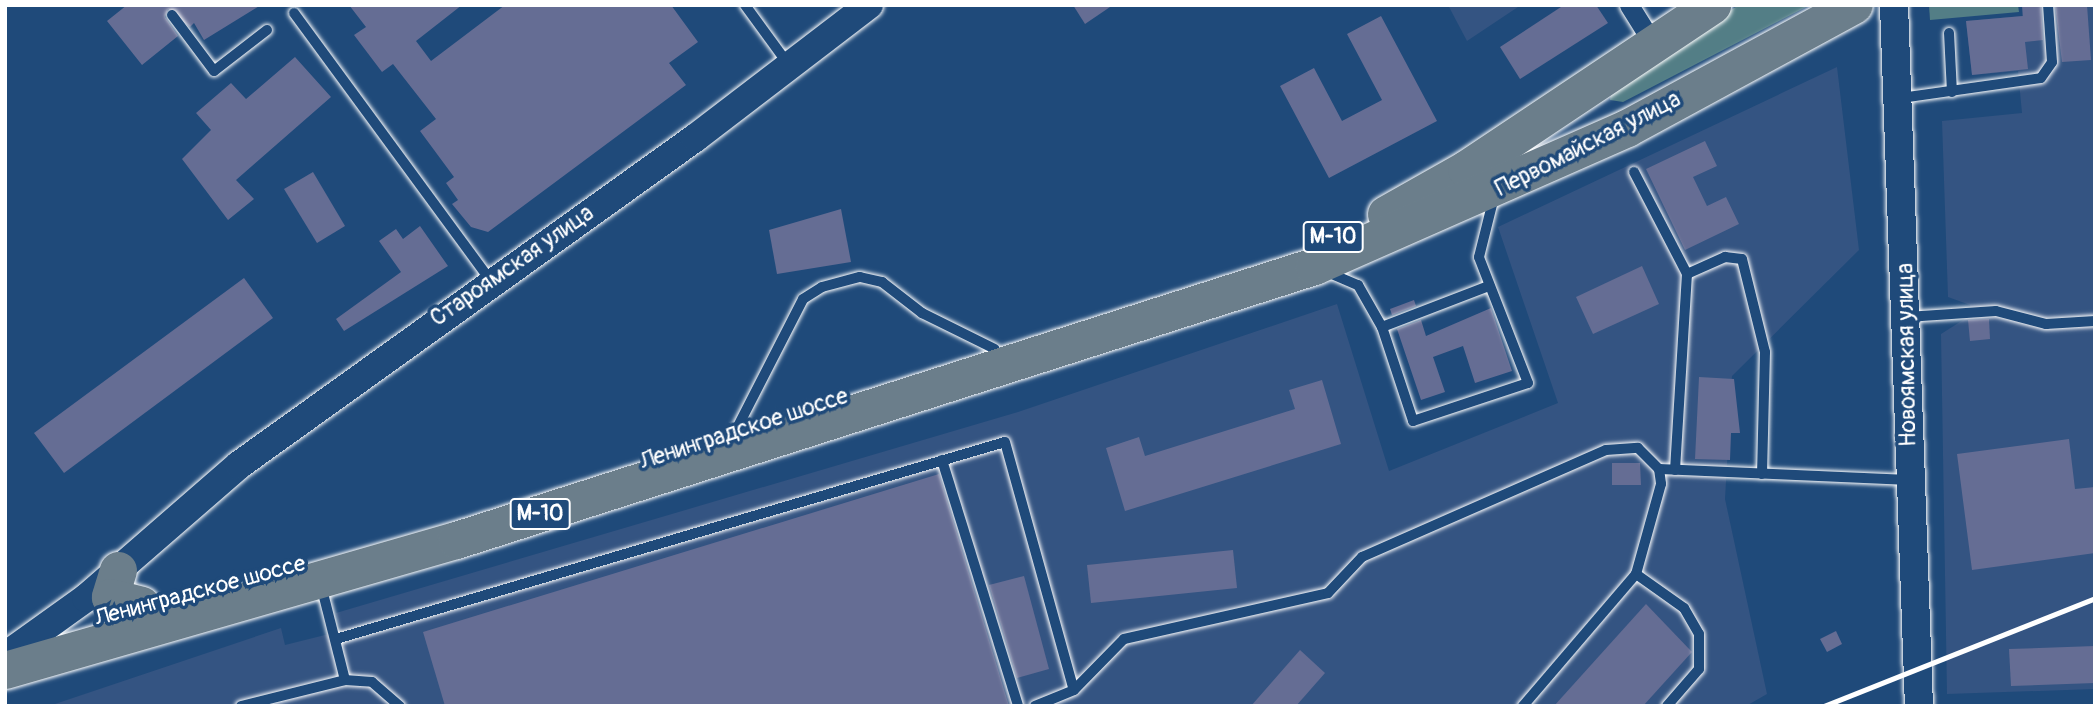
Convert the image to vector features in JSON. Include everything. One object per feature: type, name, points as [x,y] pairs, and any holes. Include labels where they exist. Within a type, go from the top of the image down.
[{"type":"highway","name":"Первомайская улица","points":[[1466,169],[1652,42],[1712,5]]},
{"type":"highway","name":"Первомайская улица","points":[[1314,266],[1496,190],[1627,128],[1854,5]]},
{"type":"highway","points":[[1600,77],[1578,111],[1580,121],[1597,131],[1627,128]]},
{"type":"highway","name":"Ленинградское шоссе","points":[[11,645],[141,605],[351,551],[735,432],[1309,247],[1394,211],[1466,169]]},
{"type":"highway","name":"Ленинградское шоссе","points":[[5,670],[320,581],[1314,266]]},
{"type":"highway","points":[[117,570],[110,597],[141,605]]},
{"type":"street","name":"Староямская улица","points":[[11,645],[30,626],[490,280],[695,138],[869,5]]},
{"type":"street","points":[[1629,5],[1652,42]]},
{"type":"street","name":"Новоямская улица","points":[[1894,5],[1901,98],[1910,480],[1919,706]]},
{"type":"street","name":"Староямская улица","points":[[11,645],[117,570],[158,532]]},
{"type":"lane","points":[[745,5],[789,64]]},
{"type":"lane","points":[[1901,98],[2035,82],[2047,73],[2052,61],[2048,5]]},
{"type":"lane","points":[[294,13],[490,280]]},
{"type":"lane","points":[[172,15],[214,71],[267,30]]},
{"type":"lane","points":[[1949,33],[1952,92]]},
{"type":"lane","points":[[1634,172],[1687,274],[1675,471]]},
{"type":"lane","points":[[1314,266],[1358,285],[1382,327],[1413,421],[1528,383],[1479,257],[1496,190]]},
{"type":"lane","points":[[1687,274],[1725,257],[1742,259],[1750,281],[1765,352],[1762,474]]},
{"type":"lane","points":[[735,432],[803,299],[822,287],[860,277],[882,282],[922,313],[995,349]]},
{"type":"lane","points":[[1382,327],[1489,286]]},
{"type":"lane","points":[[1906,317],[1996,311],[2046,324],[2095,321]]},
{"type":"lane","points":[[336,639],[1005,442],[1074,690]]},
{"type":"lane","points":[[1035,706],[1074,690],[1124,639],[1328,593],[1362,557],[1606,450],[1638,448],[1659,469],[1661,484],[1636,573],[1523,706]]},
{"type":"lane","points":[[942,460],[1018,706]]},
{"type":"lane","points":[[1659,469],[1910,480]]},
{"type":"lane","points":[[1636,573],[1684,608],[1699,634],[1699,669],[1667,706]]},
{"type":"lane","points":[[320,581],[345,680]]},
{"type":"lane","points":[[241,706],[345,680],[372,682],[400,706]]},
{"type":"shaded area","points":[[1448,5],[1521,5],[1467,41]]},
{"type":"shaded area","points":[[2022,5],[2095,5],[2095,689],[1947,694],[1941,334],[1971,315],[1970,305],[1948,297],[1942,121],[2022,113],[2018,71],[1972,75],[1966,21],[2022,16]]},
{"type":"shaded area","points":[[1837,67],[1859,250],[1732,376],[1725,499],[1767,694],[1746,706],[49,706],[281,628],[285,645],[341,631],[336,613],[1018,412],[1337,304],[1389,471],[1558,403],[1498,227]]},
{"type":"green space","points":[[1739,5],[1810,5],[1623,102],[1610,100],[1613,84]]},
{"type":"green space","points":[[1929,5],[2018,5],[2019,12],[1930,20]]},
{"type":"building","points":[[127,5],[261,5],[204,40],[194,23],[190,27],[168,9],[165,17],[178,36],[142,65],[107,21]]},
{"type":"building","points":[[349,5],[462,5],[416,41],[431,61],[505,5],[671,5],[698,42],[669,63],[686,85],[488,232],[471,227],[452,204],[458,200],[446,183],[454,177],[420,131],[436,119],[393,64],[382,72],[354,35],[366,27]]},
{"type":"building","points":[[1073,5],[1113,5],[1085,24]]},
{"type":"building","points":[[1564,5],[1596,5],[1608,23],[1520,79],[1500,47]]},
{"type":"building","points":[[2022,5],[2041,5],[2043,40],[2025,42],[2028,69],[1972,75],[1966,21],[2023,16]]},
{"type":"building","points":[[2055,5],[2087,5],[2091,60],[2062,62]]},
{"type":"building","points":[[1381,16],[1437,121],[1329,178],[1280,86],[1314,68],[1342,121],[1382,100],[1347,34]]},
{"type":"building","points":[[295,57],[331,97],[236,180],[254,199],[228,220],[182,159],[211,130],[196,113],[231,83],[246,99]]},
{"type":"building","points":[[1705,141],[1717,166],[1693,177],[1707,206],[1726,197],[1739,224],[1685,250],[1646,169]]},
{"type":"building","points":[[313,172],[345,226],[317,243],[284,189]]},
{"type":"building","points":[[841,209],[851,262],[777,274],[769,230]]},
{"type":"building","points":[[420,226],[448,266],[344,331],[336,319],[401,272],[379,241],[396,229],[403,239]]},
{"type":"building","points":[[1642,266],[1659,304],[1593,334],[1576,297]]},
{"type":"building","points":[[244,278],[273,318],[64,473],[34,433]]},
{"type":"building","points":[[1414,300],[1416,306],[1392,315],[1390,309]]},
{"type":"building","points":[[1491,308],[1512,371],[1475,383],[1463,346],[1433,357],[1445,392],[1421,400],[1397,329],[1421,320],[1426,336]]},
{"type":"building","points":[[1989,319],[1990,339],[1970,341],[1968,320]]},
{"type":"building","points":[[1699,377],[1734,379],[1740,433],[1731,433],[1730,460],[1695,459]]},
{"type":"building","points":[[1322,380],[1341,444],[1125,511],[1106,448],[1139,437],[1145,456],[1295,409],[1289,390]]},
{"type":"building","points":[[2069,439],[2075,489],[2095,487],[2095,553],[1972,570],[1957,454]]},
{"type":"building","points":[[1612,463],[1640,463],[1641,485],[1612,485]]},
{"type":"building","points":[[939,474],[1009,706],[445,706],[423,632]]},
{"type":"building","points":[[1233,550],[1237,588],[1091,603],[1087,565]]},
{"type":"building","points":[[1024,576],[1049,669],[1017,678],[989,585]]},
{"type":"building","points":[[1646,604],[1692,652],[1643,706],[1554,706]]},
{"type":"building","points":[[1836,631],[1842,644],[1827,652],[1820,639]]},
{"type":"building","points":[[2095,646],[2095,683],[2011,686],[2009,649]]},
{"type":"building","points":[[1300,650],[1325,673],[1296,706],[1251,706]]},
{"type":"railway","points":[[1824,706],[2095,598]]}]
